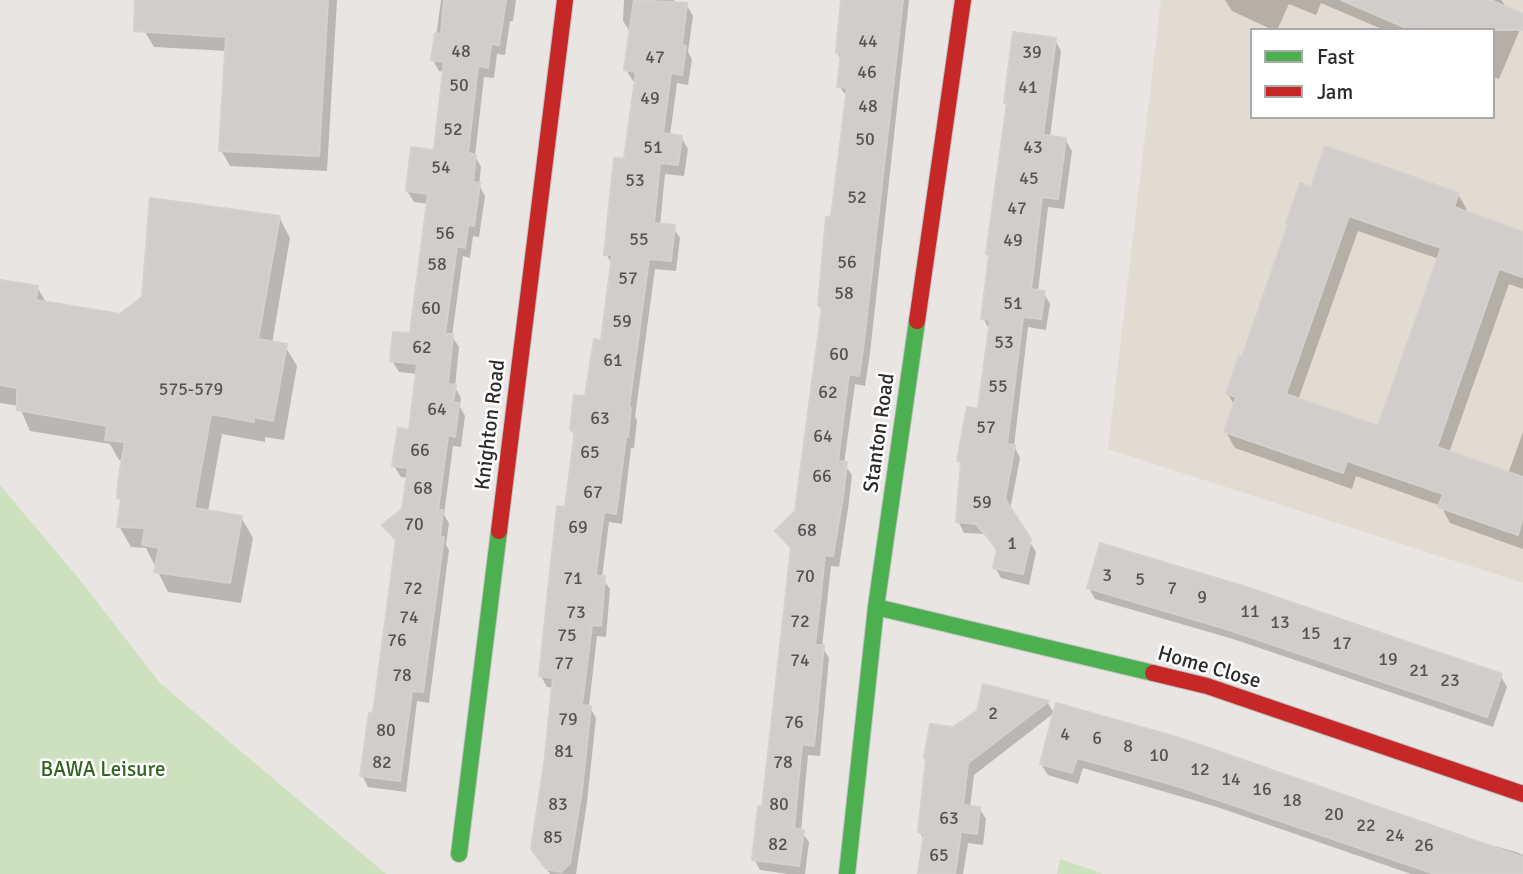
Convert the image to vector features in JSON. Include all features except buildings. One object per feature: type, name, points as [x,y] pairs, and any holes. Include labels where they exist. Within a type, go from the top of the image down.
[{"type":"street","name":"Knighton Road","points":[[459,854],[565,0]]},
{"type":"street","name":"Stanton Road","points":[[847,874],[876,607],[963,0]]},
{"type":"street","name":"Home Close","points":[[876,607],[1207,686],[1523,794]]},
{"type":"shaded area","points":[[1161,0],[1523,0],[1523,583],[1108,449]]},
{"type":"green space","name":"BAWA Leisure","points":[[0,485],[80,580],[160,683],[386,874],[0,874]]},
{"type":"green space","points":[[1060,859],[1104,874],[1057,874]]},
{"type":"traffic: fast","points":[[847,874],[876,607],[917,321]]},
{"type":"traffic: fast","points":[[459,854],[499,531]]},
{"type":"traffic: fast","points":[[876,607],[1153,673]]},
{"type":"traffic: jam","points":[[499,531],[565,0]]},
{"type":"traffic: jam","points":[[917,321],[963,0]]},
{"type":"traffic: jam","points":[[1153,673],[1207,686],[1523,794]]}]
